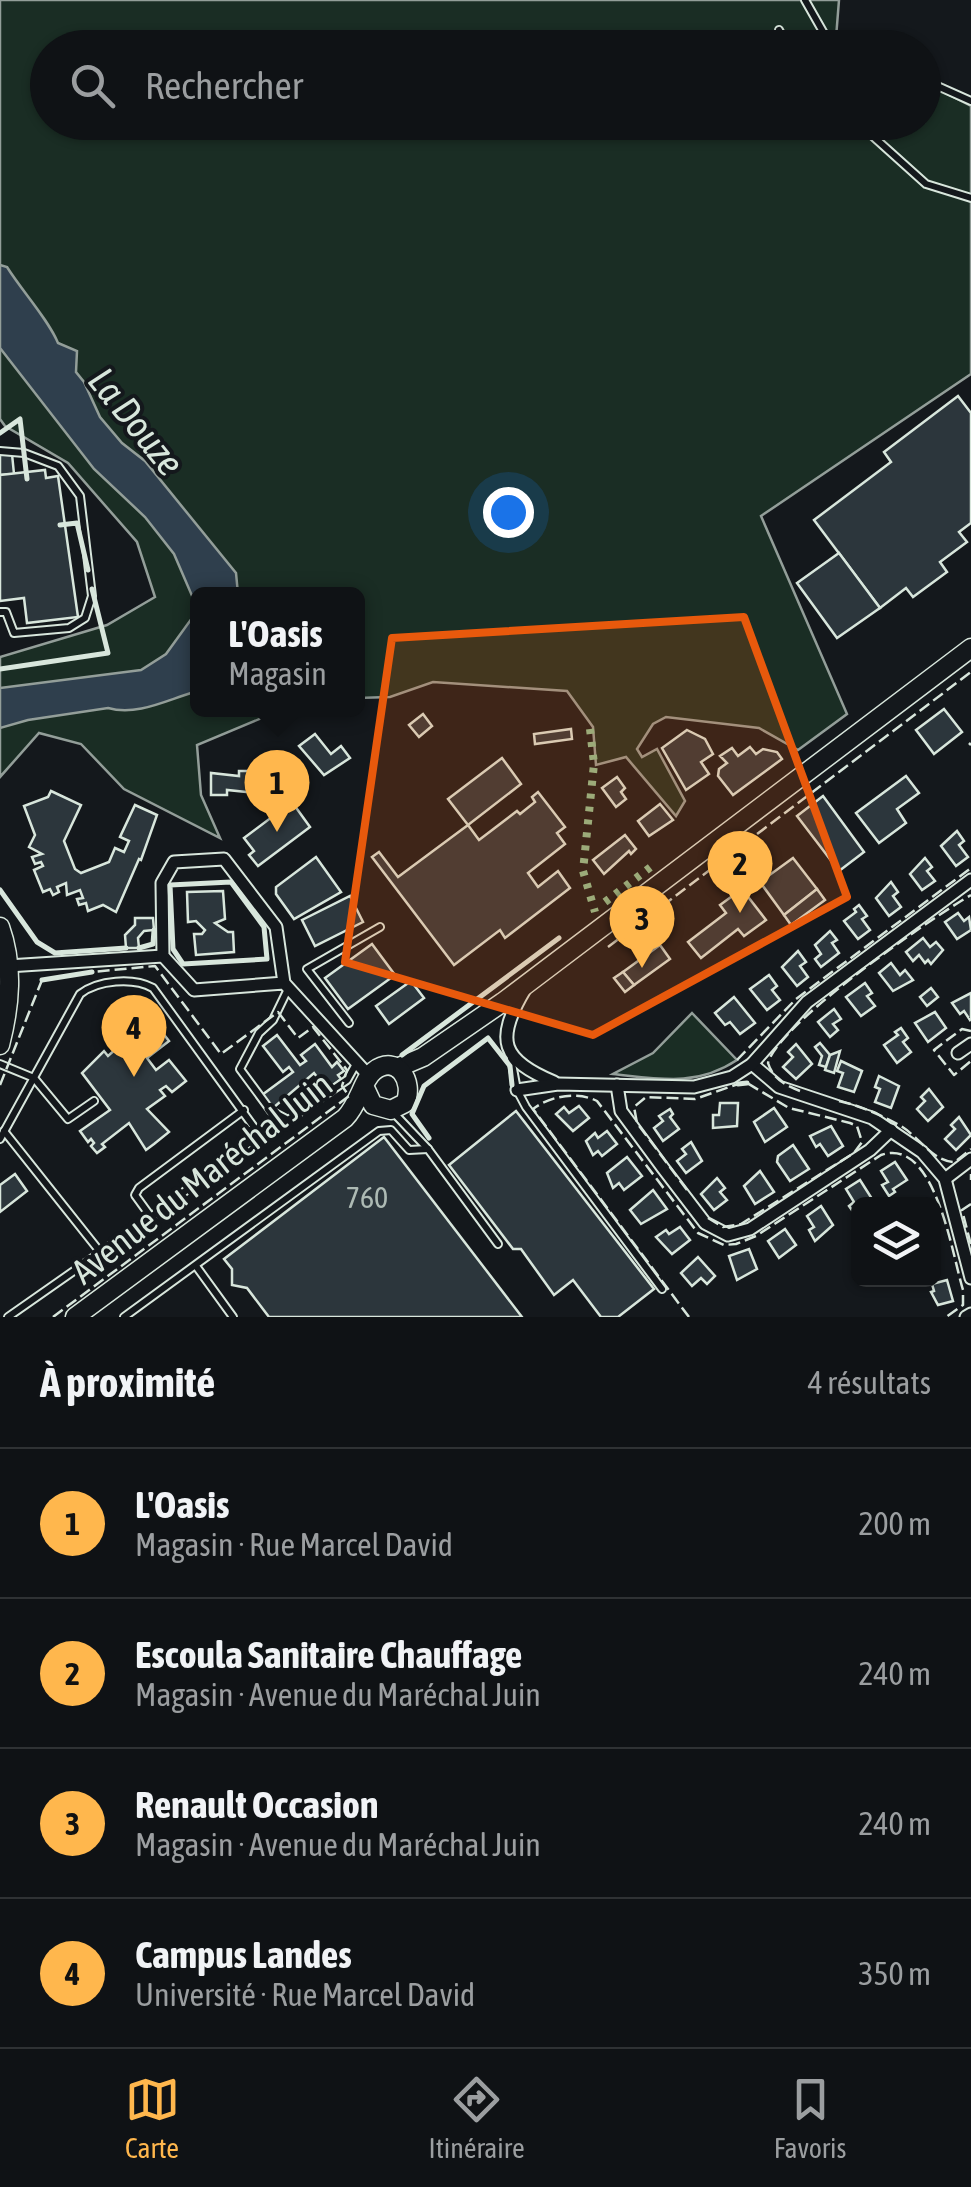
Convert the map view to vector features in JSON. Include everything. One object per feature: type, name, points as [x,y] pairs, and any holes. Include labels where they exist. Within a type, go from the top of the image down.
[{"type":"main road","name":"Avenue du Maréchal Juin","points":[[92,1317],[396,1102],[530,981],[971,648]]},
{"type":"main road","points":[[0,927],[8,966],[8,1004],[0,1045]]},
{"type":"main road","name":"Avenue du Maréchal Juin","points":[[397,1068],[423,1057],[504,1002]]},
{"type":"main road","points":[[378,1068],[397,1068],[406,1076],[396,1102],[369,1100],[363,1076],[378,1068]]},
{"type":"main road","name":"Avenue du Maréchal Juin","points":[[75,1317],[345,1118],[363,1076]]},
{"type":"street","points":[[286,985],[194,990],[163,956],[162,883],[174,862],[224,859],[276,927],[286,985],[363,1076]]},
{"type":"street","points":[[518,1090],[558,1084],[694,1088],[732,1077],[752,1064],[807,1002],[971,880]]},
{"type":"street","points":[[8,966],[163,956]]},
{"type":"street","points":[[530,981],[509,1020],[506,1042],[519,1065],[558,1084]]},
{"type":"street","points":[[958,1053],[971,1044]]},
{"type":"street","points":[[752,1064],[790,1092],[861,1113],[922,1152],[946,1180],[971,1278]]},
{"type":"street","points":[[617,1085],[621,1111],[663,1168],[705,1223],[728,1234],[750,1229],[870,1150],[892,1130]]},
{"type":"street","points":[[946,1180],[971,1159]]},
{"type":"lane","points":[[806,0],[822,30]]},
{"type":"lane","points":[[941,88],[971,102]]},
{"type":"lane","points":[[877,140],[926,184],[971,198]]},
{"type":"lane","points":[[0,451],[24,453],[58,466],[80,496],[92,596],[85,618],[69,628],[14,633],[6,612],[0,612]]},
{"type":"lane","points":[[348,1022],[308,969],[380,927]]},
{"type":"lane","points":[[8,1317],[101,1253],[151,1217],[250,1142],[256,1130],[154,988],[134,982],[94,984],[80,994],[2,1135],[101,1253]]},
{"type":"lane","points":[[286,985],[273,1020],[258,1033],[240,1069],[271,1111],[288,1120],[347,1080],[363,1076]]},
{"type":"lane","points":[[511,1056],[526,1107],[662,1290]]},
{"type":"lane","points":[[0,1064],[34,1078],[68,1119],[94,1100]]},
{"type":"lane","points":[[396,1102],[408,1126],[498,1244]]},
{"type":"lane","points":[[396,1102],[408,1126]]},
{"type":"lane","points":[[151,1217],[136,1195],[139,1188],[244,1110]]},
{"type":"lane","points":[[124,1317],[378,1132],[391,1130],[409,1150],[428,1149]]},
{"type":"lane","points":[[196,1266],[233,1317]]},
{"type":"highlighted area","points":[[744,617],[847,897],[593,1035],[345,962],[392,638]]},
{"type":"green space","points":[[0,0],[839,0],[837,30],[30,30],[30,140],[941,140],[941,91],[971,106],[971,374],[761,516],[847,714],[798,750],[759,728],[666,717],[653,724],[637,749],[642,757],[657,749],[685,801],[676,816],[626,757],[596,765],[593,727],[567,691],[433,682],[390,697],[365,698],[365,587],[190,587],[190,717],[264,717],[197,745],[201,795],[220,838],[124,789],[81,744],[39,733],[0,777],[0,657],[107,625],[155,597],[137,542],[68,463],[5,426],[0,419]]},
{"type":"green space","points":[[692,1013],[737,1060],[692,1078],[613,1074],[653,1053]]},
{"type":"water","points":[[0,265],[7,267],[58,343],[77,351],[76,372],[100,417],[122,443],[145,461],[236,573],[237,587],[190,587],[190,591],[174,554],[145,517],[94,469],[0,348]]},
{"type":"water","points":[[190,621],[190,693],[140,709],[108,708],[0,728],[0,688],[141,670],[166,654]]},
{"type":"building","points":[[958,396],[971,413],[971,523],[959,532],[967,542],[940,562],[947,572],[913,597],[906,588],[880,608],[814,520],[891,462],[884,452]]},
{"type":"building","points":[[12,454],[14,474],[0,475],[0,455]]},
{"type":"building","points":[[45,470],[46,478],[58,476],[78,617],[27,623],[24,598],[0,601],[0,475]]},
{"type":"building","points":[[839,553],[880,608],[837,638],[797,583]]},
{"type":"building","points":[[944,709],[962,732],[934,754],[916,730]]},
{"type":"building","points":[[423,714],[432,726],[419,737],[409,725]]},
{"type":"building","points":[[571,729],[572,739],[535,744],[534,734]]},
{"type":"building","points":[[687,730],[705,739],[713,754],[701,762],[709,774],[686,790],[662,748]]},
{"type":"building","points":[[315,734],[331,754],[341,746],[350,758],[324,775],[299,746]]},
{"type":"building","points":[[750,747],[756,754],[763,749],[777,752],[782,759],[733,795],[718,776],[719,769],[727,763],[720,756],[732,748],[738,756]]},
{"type":"building","points":[[502,758],[521,784],[468,825],[448,799]]},
{"type":"building","points":[[239,771],[256,771],[256,793],[227,790],[227,795],[211,795],[211,773],[239,776]]},
{"type":"building","points":[[906,776],[919,793],[897,809],[906,823],[879,843],[856,813]]},
{"type":"building","points":[[617,777],[625,788],[621,792],[626,799],[616,807],[602,788]]},
{"type":"building","points":[[51,791],[81,805],[64,841],[75,869],[81,873],[109,862],[115,848],[124,852],[129,841],[120,837],[135,805],[157,815],[116,912],[103,905],[88,911],[86,903],[79,905],[77,899],[83,898],[80,890],[67,895],[66,883],[57,887],[59,892],[53,895],[50,889],[43,892],[34,870],[43,866],[41,862],[35,864],[32,857],[42,854],[29,847],[35,835],[24,806],[48,797]]},
{"type":"building","points":[[538,792],[565,827],[557,833],[565,844],[528,873],[538,887],[558,871],[570,888],[505,938],[500,930],[454,965],[372,857],[379,852],[398,877],[468,825],[479,840],[535,802],[532,797]]},
{"type":"building","points":[[823,796],[864,852],[839,871],[797,816]]},
{"type":"building","points":[[292,802],[310,827],[258,866],[249,855],[254,851],[244,838]]},
{"type":"building","points":[[660,804],[673,820],[649,836],[638,821]]},
{"type":"building","points":[[957,831],[964,841],[959,845],[968,857],[956,866],[941,846]]},
{"type":"building","points":[[625,835],[636,849],[604,874],[593,860]]},
{"type":"building","points":[[316,857],[341,892],[294,919],[276,894],[276,887]]},
{"type":"building","points":[[793,858],[817,889],[784,915],[760,882]]},
{"type":"building","points":[[925,858],[932,867],[927,871],[935,881],[922,890],[910,874]]},
{"type":"building","points":[[891,882],[898,892],[893,896],[901,907],[889,916],[876,898]]},
{"type":"building","points":[[742,889],[766,920],[744,936],[738,929],[701,958],[688,942],[726,913],[720,905]]},
{"type":"building","points":[[817,889],[825,900],[791,925],[784,915]]},
{"type":"building","points":[[223,891],[225,919],[215,923],[233,932],[234,952],[196,955],[194,934],[205,930],[196,921],[188,922],[187,892]]},
{"type":"building","points":[[350,896],[363,922],[315,946],[302,920]]},
{"type":"building","points":[[859,905],[870,930],[858,939],[844,921]]},
{"type":"building","points":[[958,913],[964,921],[969,917],[971,930],[957,939],[945,922]]},
{"type":"building","points":[[135,918],[153,918],[154,930],[144,931],[138,938],[139,948],[126,948],[125,935],[135,925]]},
{"type":"building","points":[[830,931],[837,940],[832,943],[839,953],[821,967],[815,959],[821,954],[815,945]]},
{"type":"building","points":[[923,938],[930,947],[936,942],[943,950],[931,964],[919,955],[913,961],[906,952]]},
{"type":"building","points":[[372,944],[395,975],[348,1009],[325,978]]},
{"type":"building","points":[[660,945],[670,959],[634,985],[623,972]]},
{"type":"building","points":[[798,951],[806,962],[800,966],[808,977],[797,986],[782,967]]},
{"type":"building","points":[[891,963],[900,975],[905,970],[913,980],[893,991],[879,973]]},
{"type":"building","points":[[623,972],[634,985],[625,992],[614,978]]},
{"type":"building","points":[[769,975],[777,986],[772,990],[780,1000],[767,1010],[750,989]]},
{"type":"building","points":[[411,981],[424,998],[389,1024],[376,1006]]},
{"type":"building","points":[[865,983],[872,993],[867,996],[875,1006],[861,1016],[846,997]]},
{"type":"building","points":[[931,988],[938,997],[927,1006],[920,997]]},
{"type":"building","points":[[971,993],[971,1019],[970,1020],[952,1003]]},
{"type":"building","points":[[734,997],[755,1023],[740,1034],[715,1013]]},
{"type":"building","points":[[141,1005],[169,1041],[147,1058],[156,1070],[169,1060],[186,1081],[172,1092],[166,1086],[160,1090],[165,1096],[147,1109],[169,1132],[146,1150],[129,1123],[102,1144],[105,1147],[97,1153],[91,1139],[88,1142],[80,1131],[110,1110],[82,1073],[104,1051],[108,1056],[117,1048],[105,1033]]},
{"type":"building","points":[[834,1009],[841,1019],[833,1024],[838,1030],[830,1037],[818,1022]]},
{"type":"building","points":[[935,1012],[946,1028],[928,1042],[915,1023]]},
{"type":"building","points":[[901,1028],[908,1038],[903,1042],[911,1052],[897,1063],[884,1045]]},
{"type":"building","points":[[277,1035],[300,1065],[306,1061],[301,1055],[315,1044],[332,1067],[337,1062],[344,1071],[338,1075],[341,1079],[327,1090],[314,1073],[273,1108],[262,1095],[293,1072],[289,1067],[283,1072],[263,1046]]},
{"type":"building","points":[[820,1043],[830,1055],[826,1067],[819,1065],[822,1056],[815,1047]]},
{"type":"building","points":[[796,1044],[812,1064],[796,1079],[783,1067],[793,1057],[788,1052]]},
{"type":"building","points":[[840,1051],[834,1073],[825,1070],[830,1055]]},
{"type":"building","points":[[841,1061],[862,1071],[854,1092],[838,1087],[843,1073],[837,1071]]},
{"type":"building","points":[[879,1076],[899,1086],[891,1108],[875,1102]]},
{"type":"building","points":[[929,1089],[943,1107],[928,1121],[917,1109]]},
{"type":"building","points":[[720,1103],[738,1103],[737,1126],[713,1128],[713,1115],[719,1115]]},
{"type":"building","points":[[579,1106],[589,1118],[573,1131],[556,1114],[564,1107],[569,1113]]},
{"type":"building","points":[[774,1108],[787,1127],[765,1142],[754,1122]]},
{"type":"building","points":[[670,1109],[670,1117],[679,1129],[663,1141],[654,1128],[663,1121],[659,1116]]},
{"type":"building","points":[[516,1111],[654,1289],[618,1317],[601,1317],[573,1280],[554,1295],[521,1249],[513,1249],[449,1165]]},
{"type":"building","points":[[959,1117],[971,1135],[956,1150],[945,1139],[955,1129],[951,1125]]},
{"type":"building","points":[[831,1126],[843,1146],[828,1156],[810,1136]]},
{"type":"building","points":[[607,1131],[617,1144],[602,1156],[598,1151],[593,1155],[586,1141],[595,1133],[598,1138]]},
{"type":"building","points":[[384,1137],[522,1317],[269,1317],[247,1288],[232,1285],[232,1269],[224,1259]]},
{"type":"building","points":[[691,1142],[702,1161],[686,1173],[677,1161],[686,1154],[682,1149]]},
{"type":"building","points":[[793,1145],[809,1169],[790,1181],[777,1162],[778,1156]]},
{"type":"building","points":[[627,1157],[642,1176],[624,1190],[619,1183],[613,1188],[607,1173]]},
{"type":"building","points":[[895,1162],[907,1180],[889,1196],[882,1185],[888,1182],[881,1171]]},
{"type":"building","points":[[760,1171],[774,1192],[755,1204],[744,1186]]},
{"type":"building","points":[[15,1174],[27,1191],[0,1212],[0,1185]]},
{"type":"building","points":[[717,1178],[725,1188],[720,1192],[727,1200],[714,1210],[701,1194]]},
{"type":"building","points":[[860,1180],[871,1197],[851,1197],[846,1189]]},
{"type":"building","points":[[653,1190],[667,1209],[641,1224],[630,1210]]},
{"type":"building","points":[[821,1206],[833,1225],[815,1241],[809,1230],[814,1227],[807,1216]]},
{"type":"building","points":[[680,1227],[690,1240],[672,1254],[656,1237]]},
{"type":"building","points":[[785,1229],[796,1245],[779,1258],[768,1241]]},
{"type":"building","points":[[749,1249],[757,1269],[737,1280],[729,1256]]},
{"type":"building","points":[[698,1257],[715,1276],[707,1284],[701,1278],[692,1286],[681,1273]]},
{"type":"building","points":[[947,1280],[953,1301],[938,1305],[931,1292],[933,1287],[941,1287],[941,1282]]},
{"type":"hedge","points":[[590,729],[594,764],[583,871],[595,912]]},
{"type":"hedge","points":[[605,902],[652,866]]},
{"type":"fence","points":[[608,947],[971,672]]},
{"type":"fence","points":[[737,1060],[796,999],[971,868]]},
{"type":"fence","points":[[800,1091],[780,1081],[770,1069],[768,1063],[778,1046],[858,973],[971,895]]},
{"type":"fence","points":[[53,1317],[349,1096],[342,1086],[347,1070],[313,1027],[298,1038],[278,1012],[221,1054],[155,966],[92,972]]},
{"type":"fence","points":[[0,1085],[42,980]]},
{"type":"fence","points":[[971,1031],[962,1029],[934,1050],[954,1075],[971,1061]]},
{"type":"fence","points":[[708,1218],[723,1227],[741,1224],[854,1153],[862,1142],[857,1126],[789,1108],[747,1083]]},
{"type":"fence","points":[[687,1190],[637,1123],[634,1107],[646,1097],[695,1099],[738,1084]]},
{"type":"fence","points":[[689,1317],[533,1109],[564,1096],[597,1101],[698,1233],[724,1245],[756,1236],[881,1155],[900,1154],[915,1163],[928,1180],[946,1226],[963,1290],[963,1305],[946,1317]]},
{"type":"fence","points":[[839,1101],[901,1126],[947,1161],[955,1162],[971,1149]]},
{"type":"fence","points":[[971,1174],[971,1180]]},
{"type":"fence","points":[[971,1204],[962,1210],[971,1245]]},
{"type":"wall","points":[[0,433],[20,419],[27,479]]},
{"type":"wall","points":[[60,525],[77,523],[88,570]]},
{"type":"wall","points":[[0,669],[108,653],[92,589]]},
{"type":"wall","points":[[231,882],[264,927],[267,959],[183,964],[173,949],[170,885],[231,882]]},
{"type":"wall","points":[[0,890],[37,942],[55,953],[126,948]]},
{"type":"wall","points":[[139,948],[153,944],[154,930]]},
{"type":"wall","points":[[402,1055],[559,938]]},
{"type":"wall","points":[[42,980],[92,972]]},
{"type":"wall","points":[[429,1138],[412,1114],[424,1086],[488,1038],[510,1066],[512,1085]]},
{"type":"wall","points":[[738,1084],[747,1083]]},
{"type":"place","name":"L'Oasis","points":[[277,832]]},
{"type":"place","name":"Escoula Sanitaire Chauffage","points":[[740,913]]},
{"type":"place","name":"Renault Occasion","points":[[642,968]]},
{"type":"place","name":"Campus Landes","points":[[134,1077]]},
{"type":"water label","name":"La Douze","points":[[136,422]]}]
